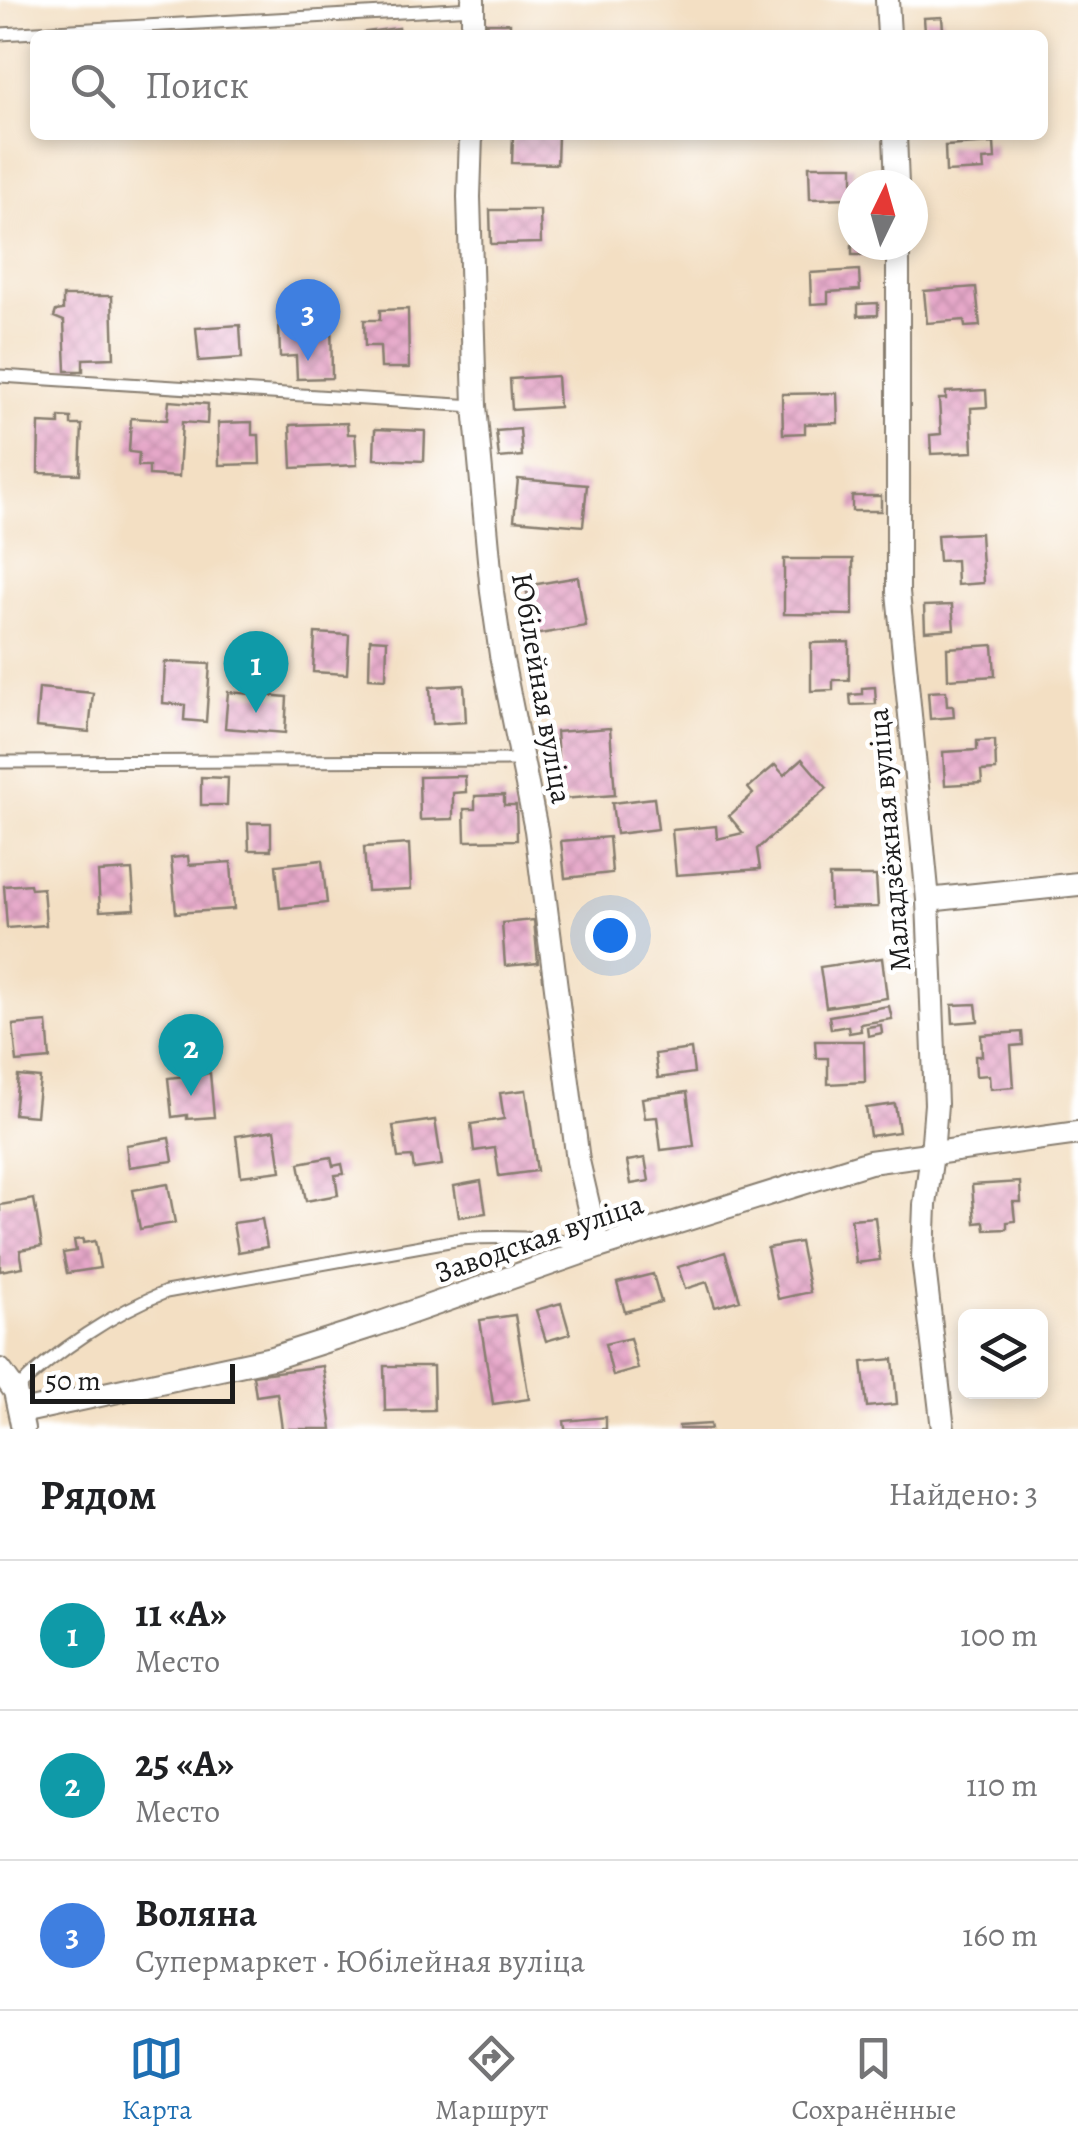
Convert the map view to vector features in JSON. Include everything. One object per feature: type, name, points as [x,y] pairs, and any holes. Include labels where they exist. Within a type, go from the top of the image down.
[{"type":"street","points":[[887,0],[889,30]]},
{"type":"street","points":[[473,4],[473,30]]},
{"type":"street","name":"Юбілейная вуліца","points":[[471,140],[475,406],[492,592],[536,830],[578,1160],[598,1248]]},
{"type":"street","points":[[895,140],[896,170]]},
{"type":"street","name":"Маладзёжная вуліца","points":[[898,260],[898,592],[928,900],[936,1104],[923,1258],[943,1429]]},
{"type":"street","points":[[928,900],[1078,884]]},
{"type":"street","name":"Заводская вуліца","points":[[20,1411],[272,1358],[870,1162],[1078,1133]]},
{"type":"street","points":[[0,1371],[20,1411]]},
{"type":"lane","points":[[63,30],[473,4]]},
{"type":"lane","points":[[0,34],[30,32]]},
{"type":"lane","points":[[0,376],[475,406]]},
{"type":"lane","points":[[0,762],[523,760]]},
{"type":"lane","points":[[20,1411],[42,1365],[136,1304],[166,1292],[460,1239],[558,1239],[598,1248]]},
{"type":"building","points":[[942,17],[943,30],[925,30],[924,18]]},
{"type":"building","points":[[486,23],[510,23],[510,30],[486,30]]},
{"type":"building","points":[[513,140],[558,140],[557,164],[512,163]]},
{"type":"building","points":[[994,143],[995,159],[983,160],[984,170],[946,172],[945,146]]},
{"type":"building","points":[[809,166],[853,166],[853,170],[838,170],[838,198],[810,199]]},
{"type":"building","points":[[490,210],[540,210],[541,243],[491,244]]},
{"type":"building","points":[[859,270],[860,290],[828,292],[828,303],[811,304],[810,273]]},
{"type":"building","points":[[976,287],[980,326],[965,327],[964,320],[927,323],[924,291]]},
{"type":"building","points":[[63,296],[112,296],[114,358],[83,359],[83,371],[66,371],[64,321],[54,317],[56,311],[63,310]]},
{"type":"building","points":[[878,303],[878,315],[858,316],[858,304]]},
{"type":"building","points":[[408,309],[409,368],[381,368],[380,346],[365,346],[364,320],[380,320],[380,310]]},
{"type":"building","points":[[295,312],[331,312],[332,378],[297,379],[296,356],[280,357],[279,323],[296,322]]},
{"type":"building","points":[[240,325],[242,358],[199,361],[196,328]]},
{"type":"building","points":[[557,376],[559,407],[512,410],[510,379]]},
{"type":"building","points":[[986,390],[987,407],[971,408],[973,452],[931,454],[930,435],[941,434],[939,399],[946,399],[946,392]]},
{"type":"building","points":[[837,393],[838,423],[805,424],[805,433],[783,434],[782,394]]},
{"type":"building","points":[[169,401],[208,404],[207,424],[182,422],[179,477],[149,475],[149,466],[138,466],[139,453],[129,452],[131,418],[167,420]]},
{"type":"building","points":[[59,417],[71,418],[71,425],[82,425],[80,474],[38,473],[39,423],[59,424]]},
{"type":"building","points":[[252,422],[252,435],[259,435],[260,464],[219,465],[218,423]]},
{"type":"building","points":[[347,423],[348,434],[355,434],[357,465],[292,468],[290,425]]},
{"type":"building","points":[[375,429],[425,431],[424,461],[374,459]]},
{"type":"building","points":[[520,429],[522,456],[499,458],[496,431]]},
{"type":"building","points":[[518,479],[587,485],[583,526],[514,520]]},
{"type":"building","points":[[852,496],[881,496],[881,511],[852,511]]},
{"type":"building","points":[[980,533],[983,583],[957,585],[956,560],[939,561],[937,535]]},
{"type":"building","points":[[784,559],[853,559],[853,615],[784,614]]},
{"type":"building","points":[[578,577],[586,626],[534,635],[526,586]]},
{"type":"building","points":[[952,605],[954,629],[925,631],[924,606]]},
{"type":"building","points":[[315,633],[349,635],[347,674],[313,672]]},
{"type":"building","points":[[370,639],[387,640],[386,679],[369,678]]},
{"type":"building","points":[[849,642],[849,680],[833,680],[833,690],[811,691],[811,643]]},
{"type":"building","points":[[993,645],[995,676],[948,679],[947,648]]},
{"type":"building","points":[[165,662],[210,664],[206,722],[184,720],[185,705],[163,703]]},
{"type":"building","points":[[464,685],[466,722],[432,724],[430,687]]},
{"type":"building","points":[[875,687],[876,704],[851,705],[850,695],[862,694],[862,688]]},
{"type":"building","points":[[39,688],[93,693],[89,732],[36,727]]},
{"type":"building","points":[[946,691],[947,706],[953,706],[954,717],[930,719],[928,692]]},
{"type":"building","points":[[228,692],[287,697],[285,733],[225,728]]},
{"type":"building","points":[[610,728],[615,795],[561,799],[556,732]]},
{"type":"building","points":[[995,740],[996,770],[981,771],[982,783],[945,785],[943,752],[977,750],[977,741]]},
{"type":"building","points":[[802,759],[827,788],[757,849],[760,869],[676,875],[672,830],[716,826],[717,839],[743,833],[729,816],[753,794],[748,788],[775,765],[784,775]]},
{"type":"building","points":[[465,776],[466,792],[453,793],[453,819],[420,820],[419,777]]},
{"type":"building","points":[[201,777],[228,778],[227,805],[201,805]]},
{"type":"building","points":[[504,795],[504,805],[516,805],[517,840],[465,841],[464,809],[475,809],[475,796]]},
{"type":"building","points":[[654,798],[658,829],[616,834],[612,803]]},
{"type":"building","points":[[248,823],[271,823],[271,850],[249,850]]},
{"type":"building","points":[[609,837],[612,873],[565,878],[561,841]]},
{"type":"building","points":[[409,844],[411,889],[367,891],[364,847]]},
{"type":"building","points":[[188,856],[189,865],[231,862],[234,909],[176,913],[171,858]]},
{"type":"building","points":[[322,860],[327,903],[280,908],[276,865]]},
{"type":"building","points":[[132,870],[135,909],[100,911],[98,872]]},
{"type":"building","points":[[829,876],[876,876],[878,907],[830,908]]},
{"type":"building","points":[[30,884],[31,889],[43,888],[46,925],[7,928],[4,886]]},
{"type":"building","points":[[534,920],[538,963],[505,966],[502,923]]},
{"type":"building","points":[[882,958],[887,998],[826,1007],[820,967]]},
{"type":"building","points":[[976,1004],[978,1021],[953,1023],[952,1005]]},
{"type":"building","points":[[889,1006],[892,1019],[860,1024],[861,1031],[849,1033],[848,1026],[831,1029],[829,1016]]},
{"type":"building","points":[[47,1022],[50,1059],[17,1062],[13,1025]]},
{"type":"building","points":[[881,1025],[882,1033],[868,1036],[867,1027]]},
{"type":"building","points":[[1022,1032],[1023,1045],[1011,1046],[1014,1087],[990,1089],[989,1075],[976,1076],[975,1056],[982,1056],[981,1035]]},
{"type":"building","points":[[815,1041],[864,1041],[865,1082],[828,1084],[828,1058],[816,1058]]},
{"type":"building","points":[[691,1049],[694,1073],[658,1078],[655,1054]]},
{"type":"building","points":[[210,1073],[214,1117],[172,1117],[168,1078]]},
{"type":"building","points":[[18,1076],[40,1078],[36,1116],[14,1114]]},
{"type":"building","points":[[526,1090],[537,1171],[499,1176],[495,1148],[474,1151],[471,1124],[504,1119],[500,1093]]},
{"type":"building","points":[[687,1092],[694,1146],[661,1150],[657,1117],[645,1118],[642,1098]]},
{"type":"building","points":[[895,1104],[899,1132],[870,1136],[866,1108]]},
{"type":"building","points":[[435,1120],[442,1165],[414,1169],[412,1157],[398,1158],[393,1126]]},
{"type":"building","points":[[275,1130],[281,1171],[241,1176],[236,1136]]},
{"type":"building","points":[[169,1138],[173,1161],[129,1167],[126,1145]]},
{"type":"building","points":[[331,1157],[333,1166],[342,1164],[344,1174],[335,1175],[338,1195],[306,1201],[299,1163]]},
{"type":"building","points":[[645,1158],[649,1181],[631,1184],[627,1161]]},
{"type":"building","points":[[481,1181],[486,1213],[459,1217],[454,1186]]},
{"type":"building","points":[[1020,1182],[1021,1202],[1013,1202],[1015,1221],[1007,1222],[1007,1229],[985,1230],[984,1222],[975,1223],[972,1185]]},
{"type":"building","points":[[168,1184],[175,1223],[140,1229],[133,1190]]},
{"type":"building","points":[[34,1199],[42,1246],[20,1250],[23,1267],[0,1271],[0,1205]]},
{"type":"building","points":[[875,1217],[880,1260],[856,1263],[851,1219]]},
{"type":"building","points":[[262,1219],[267,1247],[238,1252],[233,1223]]},
{"type":"building","points":[[83,1239],[83,1243],[95,1241],[100,1268],[67,1273],[63,1253],[76,1251],[74,1240]]},
{"type":"building","points":[[800,1242],[810,1292],[778,1299],[767,1248]]},
{"type":"building","points":[[725,1252],[740,1300],[715,1307],[707,1282],[685,1289],[678,1267]]},
{"type":"building","points":[[653,1274],[661,1302],[625,1312],[617,1283]]},
{"type":"building","points":[[561,1303],[570,1334],[546,1341],[536,1310]]},
{"type":"building","points":[[515,1315],[529,1399],[493,1404],[480,1320]]},
{"type":"building","points":[[630,1338],[638,1369],[613,1376],[605,1344]]},
{"type":"building","points":[[893,1359],[897,1404],[867,1407],[862,1362]]},
{"type":"building","points":[[323,1366],[332,1429],[282,1429],[277,1393],[256,1396],[253,1375]]},
{"type":"building","points":[[384,1366],[433,1366],[434,1410],[385,1411]]},
{"type":"building","points":[[606,1417],[606,1429],[565,1429],[564,1421]]},
{"type":"building","points":[[710,1424],[711,1429],[679,1429],[679,1426]]},
{"type":"place","name":"Воляна","points":[[308,361]]},
{"type":"place","name":"11 «А»","points":[[256,713]]},
{"type":"place","name":"25 «А»","points":[[191,1096]]}]
